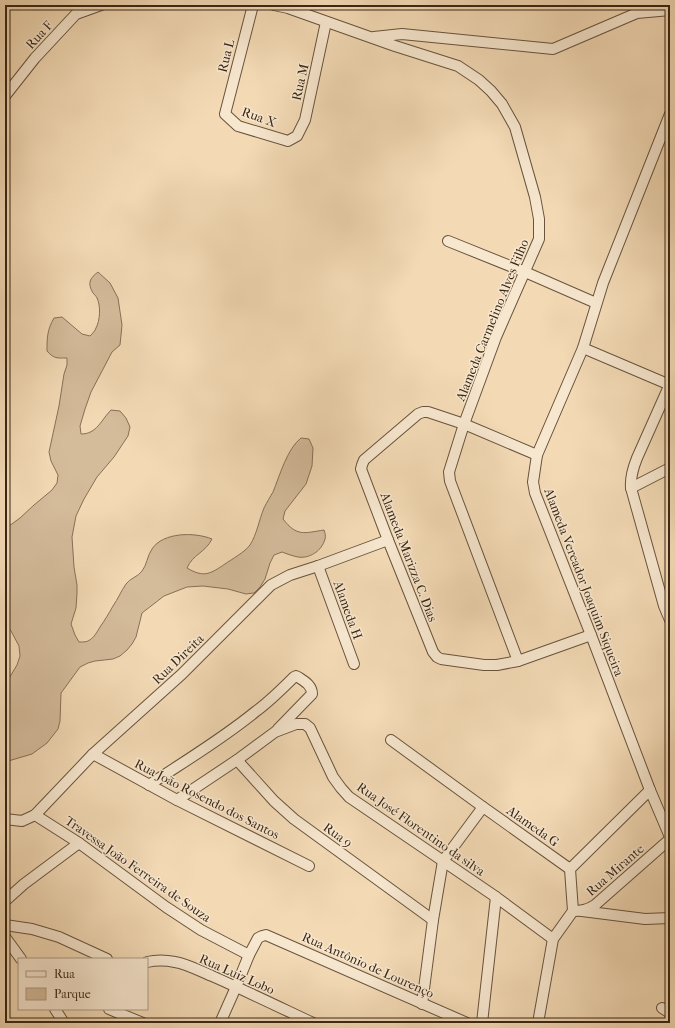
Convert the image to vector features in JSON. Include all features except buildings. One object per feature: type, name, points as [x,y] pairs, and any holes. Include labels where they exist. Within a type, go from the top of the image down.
[{"type":"street","name":"Rua F","points":[[5,96],[35,58],[76,14],[101,5]]},
{"type":"street","name":"Rua L","points":[[225,114],[253,5]]},
{"type":"street","points":[[274,5],[288,8],[372,38],[402,34],[553,49],[637,13],[670,10]]},
{"type":"street","name":"Rua M","points":[[288,141],[297,136],[305,120],[326,22]]},
{"type":"street","name":"Alameda Carmelino Alves Filho","points":[[372,38],[458,66],[479,80],[491,91],[502,104],[515,127],[535,198],[539,219],[539,239],[526,272],[496,337],[464,424],[449,472],[450,481],[518,661]]},
{"type":"street","name":"Rua X","points":[[225,114],[238,126],[288,141]]},
{"type":"street","name":"Alameda Vereador Joaquim Siqueira","points":[[670,114],[609,267],[596,303],[583,348],[537,455],[533,482],[535,493],[670,838]]},
{"type":"street","points":[[448,241],[526,272],[596,303]]},
{"type":"street","points":[[583,348],[670,385],[637,458],[632,470],[630,481],[667,604],[670,620]]},
{"type":"street","name":"Alameda Marizza C. Dias","points":[[464,424],[428,412],[418,414],[364,460],[361,469],[433,652],[437,657],[441,659],[484,665],[497,665],[518,661]]},
{"type":"street","points":[[464,424],[537,455]]},
{"type":"street","points":[[631,488],[670,468]]},
{"type":"street","name":"Rua Direita","points":[[5,819],[22,822],[36,815],[93,754],[182,674],[271,585],[290,575],[388,540]]},
{"type":"street","name":"Alameda H","points":[[318,566],[354,664]]},
{"type":"street","points":[[518,661],[591,635]]},
{"type":"street","points":[[149,785],[206,748],[255,713],[296,676],[308,684],[311,688],[312,694],[275,732]]},
{"type":"street","name":"Rua José Florentino da silva","points":[[177,800],[237,760],[275,732],[296,724],[301,723],[308,725],[333,777],[349,797],[496,897],[553,939]]},
{"type":"street","name":"Alameda G","points":[[391,740],[570,869]]},
{"type":"street","name":"Rua João Rosendo dos Santos","points":[[93,754],[177,800],[309,866]]},
{"type":"street","name":"Rua 9","points":[[237,760],[274,801],[294,819],[433,920]]},
{"type":"street","points":[[577,911],[570,869],[650,790]]},
{"type":"street","points":[[422,1004],[433,920],[443,861],[483,807]]},
{"type":"street","name":"Travessa João Ferreira de Souza","points":[[36,815],[78,843],[166,907],[201,930],[248,955]]},
{"type":"street","name":"Rua Mirante","points":[[577,911],[589,909],[595,905],[670,838]]},
{"type":"street","points":[[5,901],[24,884],[78,843]]},
{"type":"street","points":[[482,1023],[496,897]]},
{"type":"street","points":[[577,911],[645,919],[670,918]]},
{"type":"street","points":[[538,1023],[553,939],[577,911]]},
{"type":"street","points":[[5,925],[32,929],[59,937],[105,958]]},
{"type":"street","name":"Rua Antônio de Lourenço","points":[[248,955],[258,938],[266,935],[467,1023]]},
{"type":"street","points":[[5,937],[20,958]]},
{"type":"street","points":[[220,1023],[248,955]]},
{"type":"street","name":"Rua Luiz Lobo","points":[[148,962],[156,960],[175,962],[236,987],[312,1023]]},
{"type":"street","points":[[56,1010],[64,1023]]},
{"type":"street","points":[[111,1010],[143,1023]]},
{"type":"green space","points":[[98,272],[110,283],[118,298],[122,325],[120,345],[112,352],[91,392],[80,426],[81,434],[91,432],[95,429],[111,410],[120,411],[126,418],[130,427],[128,436],[114,457],[97,477],[76,516],[72,537],[77,593],[76,608],[71,624],[79,642],[90,640],[94,637],[126,584],[144,569],[152,549],[157,543],[164,539],[180,535],[197,535],[212,539],[209,544],[192,560],[187,568],[203,574],[207,574],[215,570],[245,550],[250,545],[264,508],[273,492],[288,455],[301,438],[309,439],[313,448],[312,466],[306,484],[285,511],[283,519],[292,529],[297,531],[306,533],[324,530],[325,538],[318,550],[306,557],[298,557],[282,552],[274,555],[265,579],[254,593],[246,594],[228,589],[203,586],[187,587],[164,596],[142,613],[136,637],[127,650],[120,656],[113,659],[95,661],[80,667],[61,693],[60,721],[58,729],[47,743],[32,754],[5,762],[5,685],[17,665],[20,656],[19,646],[11,631],[5,624],[5,529],[52,490],[57,483],[58,475],[51,461],[49,452],[67,365],[67,358],[56,358],[47,351],[48,334],[54,318],[62,317],[82,334],[90,336],[94,332],[100,313],[97,297],[91,289],[90,281]]}]
